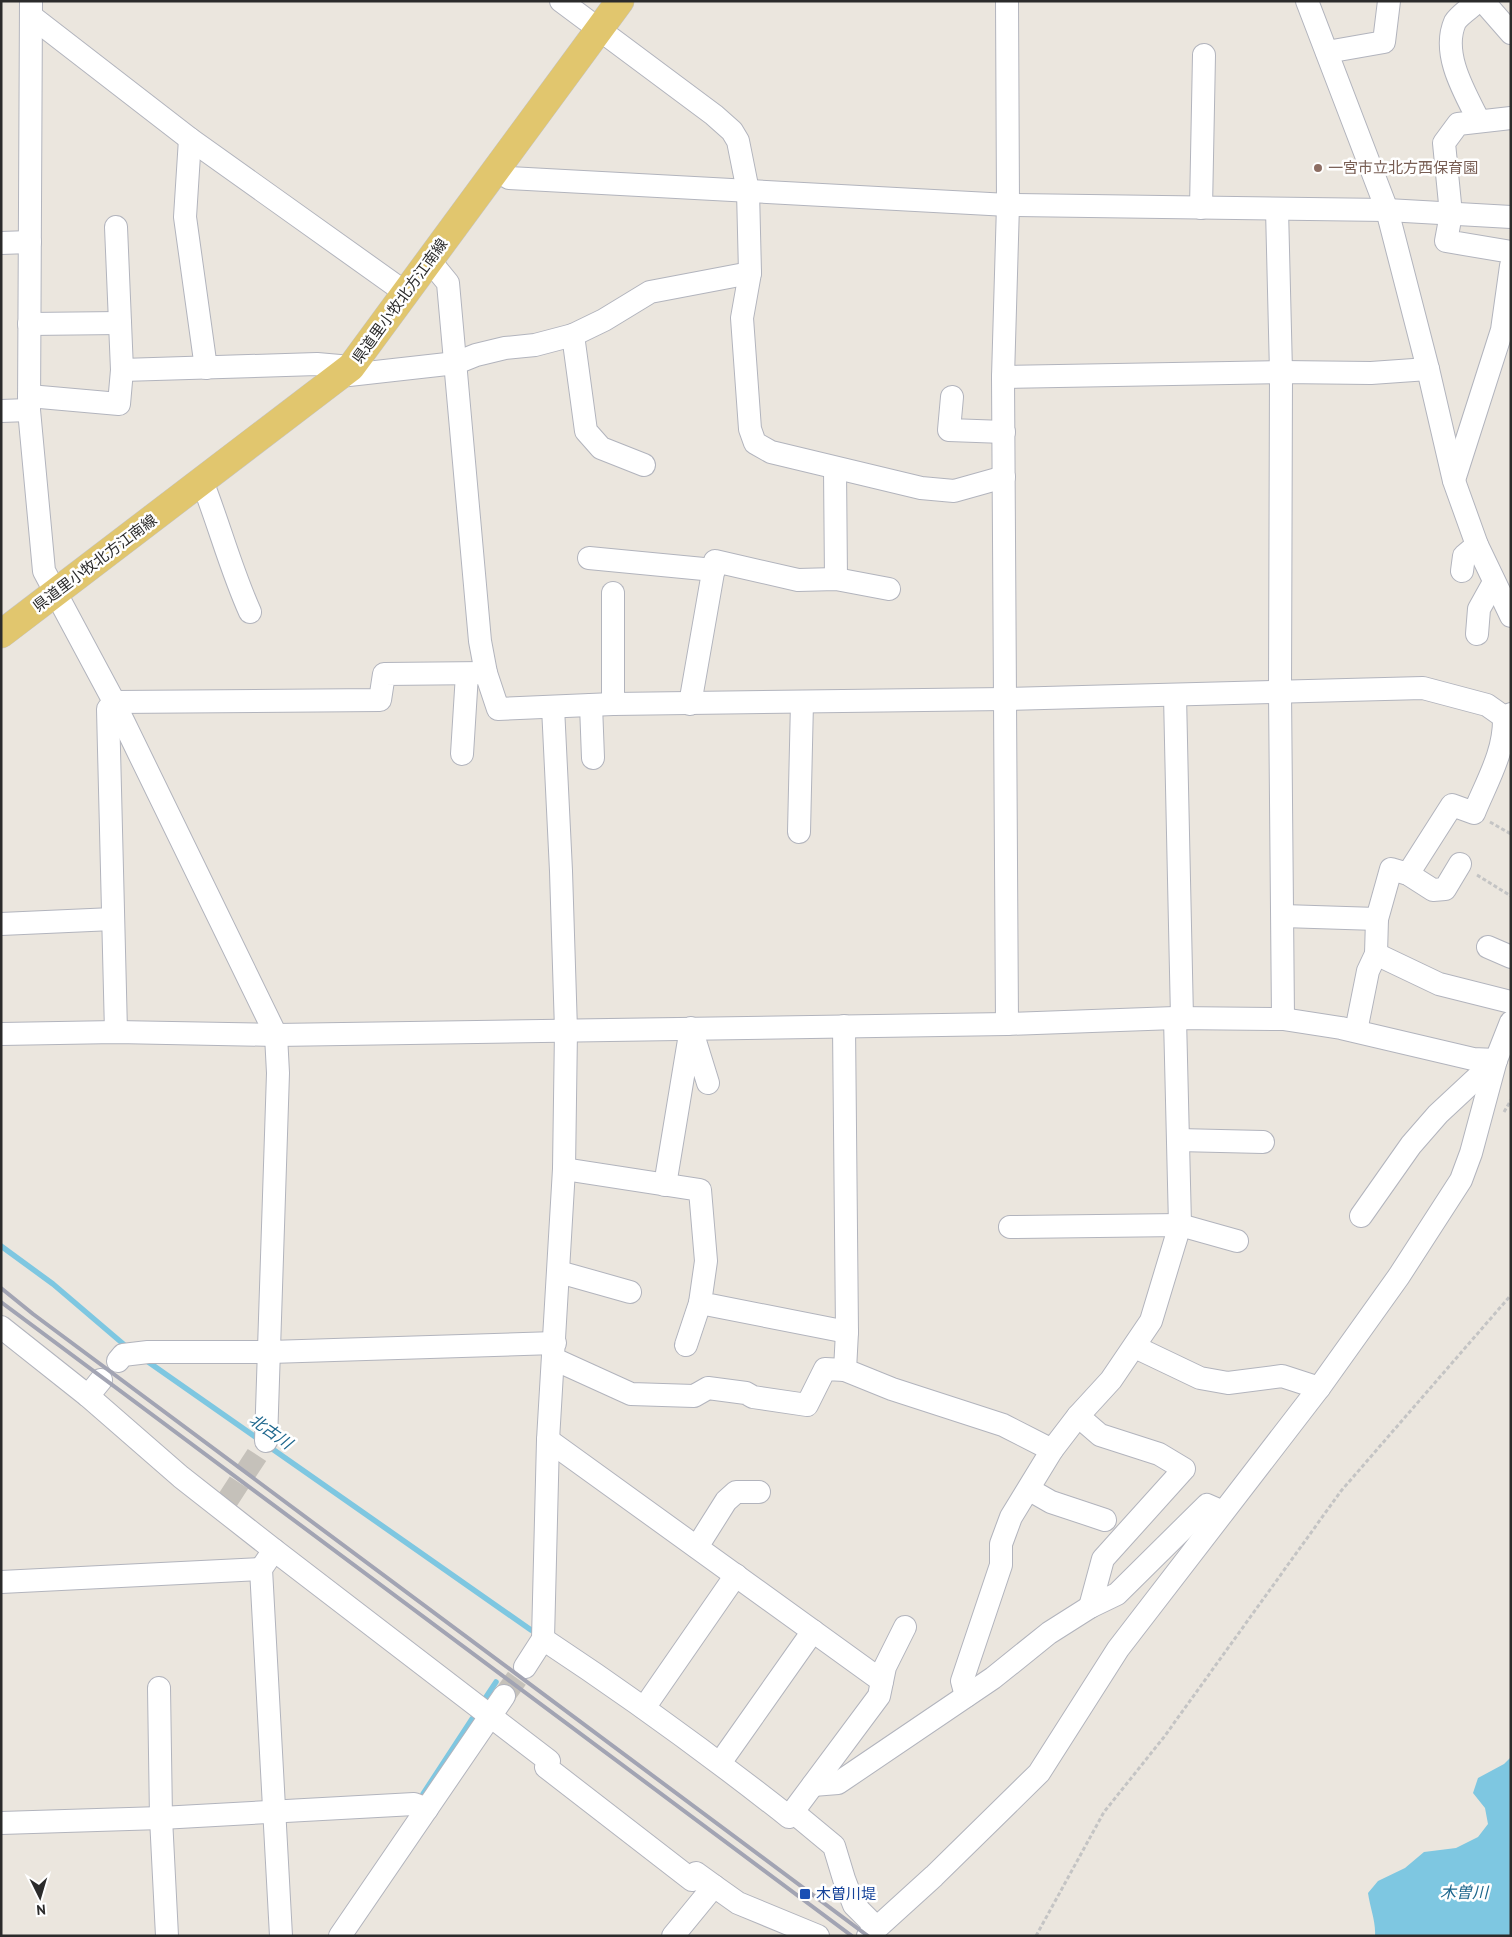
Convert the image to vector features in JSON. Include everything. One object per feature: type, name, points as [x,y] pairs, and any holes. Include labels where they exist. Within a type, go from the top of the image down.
[{"type":"main road","name":"県道里小牧北方江南線","points":[[1,634],[345,372],[430,261],[620,1]]},
{"type":"street","points":[[561,1],[732,131],[738,141],[748,191],[750,273],[742,318],[750,429],[755,443],[771,452],[835,469],[921,488],[954,491],[1004,477]]},
{"type":"street","points":[[1007,1],[1008,205],[1003,377],[1007,1024]]},
{"type":"street","points":[[1307,1],[1387,210],[1428,370],[1454,482],[1477,545],[1510,612]]},
{"type":"street","points":[[1327,52],[1384,42],[1389,1]]},
{"type":"street","points":[[1478,1],[1456,21],[1451,44],[1457,78],[1479,121]]},
{"type":"street","points":[[1483,1],[1511,33]]},
{"type":"street","points":[[31,8],[190,139],[406,293]]},
{"type":"street","points":[[31,8],[29,403],[44,571],[114,702],[276,1034],[278,1073],[266,1441]]},
{"type":"street","points":[[1201,208],[1204,54]]},
{"type":"street","points":[[1511,118],[1458,124],[1444,143],[1451,214],[1446,241],[1511,252]]},
{"type":"street","points":[[190,139],[185,217],[206,368]]},
{"type":"street","points":[[496,170],[509,178],[1008,205],[1387,210],[1511,217]]},
{"type":"street","points":[[1277,209],[1281,372],[1280,692],[1283,1019]]},
{"type":"street","points":[[1,411],[29,403],[119,404],[122,370],[116,227]]},
{"type":"street","points":[[1,243],[30,242]]},
{"type":"street","points":[[430,261],[448,283],[480,641],[477,673],[462,754]]},
{"type":"street","points":[[1454,482],[1502,330],[1511,266]]},
{"type":"street","points":[[122,370],[317,364],[345,372],[456,363],[476,355],[505,348],[535,345],[573,335],[604,320],[650,292],[750,273]]},
{"type":"street","points":[[29,324],[120,323]]},
{"type":"street","points":[[573,335],[586,431],[601,448],[644,465]]},
{"type":"street","points":[[1003,377],[1281,372],[1371,374],[1428,370]]},
{"type":"street","points":[[952,397],[949,430],[1004,432]]},
{"type":"street","points":[[835,469],[836,579]]},
{"type":"street","points":[[202,481],[223,533],[238,584],[250,612]]},
{"type":"street","points":[[1462,571],[1464,556],[1477,545]]},
{"type":"street","points":[[589,558],[714,570]]},
{"type":"street","points":[[690,704],[715,561],[798,580],[836,579],[889,589]]},
{"type":"street","points":[[1477,634],[1479,609],[1494,582]]},
{"type":"street","points":[[593,758],[602,705],[613,593]]},
{"type":"street","points":[[116,1032],[108,709],[114,702],[380,700],[384,674],[477,673]]},
{"type":"street","points":[[477,673],[498,709],[602,705],[1005,699],[1105,695],[1174,696],[1423,688],[1488,705],[1508,716],[1501,752],[1474,813],[1452,805],[1408,874]]},
{"type":"street","points":[[966,1696],[962,1681],[1001,1565],[1001,1544],[1011,1517],[1030,1490],[1052,1450],[1078,1416],[1111,1380],[1151,1322],[1180,1225],[1174,696]]},
{"type":"street","points":[[799,832],[802,702]]},
{"type":"street","points":[[525,1667],[543,1639],[548,1440],[564,1169],[566,1030],[553,708]]},
{"type":"street","points":[[1356,1031],[1368,971],[1376,954],[1377,919],[1390,869],[1408,874],[1433,890],[1445,889],[1460,864]]},
{"type":"street","points":[[1282,916],[1377,919]]},
{"type":"street","points":[[1,924],[114,920]]},
{"type":"street","points":[[1488,947],[1511,957]]},
{"type":"street","points":[[1376,954],[1439,984],[1511,1002]]},
{"type":"street","points":[[1,1034],[116,1032],[276,1034],[1007,1024],[1179,1018],[1283,1019],[1356,1031],[1473,1059],[1496,1060]]},
{"type":"street","points":[[793,1812],[834,1846],[854,1904],[872,1932],[934,1876],[1039,1773],[1118,1649],[1319,1388],[1399,1276],[1461,1180],[1471,1153],[1496,1060],[1511,1022]]},
{"type":"street","points":[[844,1026],[847,1332],[844,1370]]},
{"type":"street","points":[[691,1028],[708,1083]]},
{"type":"street","points":[[665,1185],[691,1028]]},
{"type":"street","points":[[1361,1216],[1411,1145],[1438,1114],[1496,1060]]},
{"type":"street","points":[[1178,1140],[1264,1142]]},
{"type":"street","points":[[564,1169],[700,1190],[706,1261],[700,1303],[686,1345]]},
{"type":"street","points":[[1010,1227],[1180,1225],[1237,1241]]},
{"type":"street","points":[[559,1272],[630,1292]]},
{"type":"street","points":[[700,1303],[847,1332]]},
{"type":"street","points":[[1,1327],[94,1388],[274,1550],[549,1761],[546,1767],[692,1880],[696,1872],[738,1903],[818,1936]]},
{"type":"street","points":[[1135,1347],[1200,1378],[1228,1383],[1282,1376],[1319,1388]]},
{"type":"street","points":[[120,1358],[148,1352],[554,1351],[631,1394],[694,1396],[708,1388],[808,1405],[825,1369],[844,1370],[892,1389],[1003,1425],[1052,1450]]},
{"type":"street","points":[[1078,1416],[1100,1435],[1159,1454],[1184,1469],[1104,1559],[1090,1607]]},
{"type":"street","points":[[548,1440],[882,1681]]},
{"type":"street","points":[[1030,1490],[1051,1502],[1105,1520]]},
{"type":"street","points":[[697,1547],[726,1500],[736,1492],[759,1492]]},
{"type":"street","points":[[813,1785],[838,1783],[966,1696],[1049,1633],[1090,1607],[1117,1594],[1207,1505],[1222,1512]]},
{"type":"street","points":[[274,1550],[261,1569],[281,1936]]},
{"type":"street","points":[[1,1582],[261,1569]]},
{"type":"street","points":[[644,1708],[736,1575]]},
{"type":"street","points":[[543,1639],[644,1708],[720,1763],[789,1817],[879,1696],[885,1667],[905,1627]]},
{"type":"street","points":[[720,1763],[813,1631]]},
{"type":"street","points":[[159,1688],[161,1818],[167,1936]]},
{"type":"street","points":[[344,1931],[504,1696]]},
{"type":"street","points":[[1,1823],[161,1818],[414,1804],[427,1810]]},
{"type":"street","points":[[673,1936],[714,1886]]},
{"type":"path","points":[[1036,1936],[1104,1812],[1164,1736],[1341,1491],[1511,1295]]},
{"type":"water","name":"木曽川","points":[[1511,1757],[1511,1936],[1375,1936],[1374,1920],[1368,1893],[1378,1881],[1405,1868],[1424,1852],[1456,1848],[1478,1837],[1488,1824],[1485,1808],[1473,1793],[1478,1778],[1504,1764]]},
{"type":"waterway","name":"北古川","points":[[1,1246],[53,1284],[128,1348]]},
{"type":"waterway","name":"北古川","points":[[144,1359],[531,1630]]},
{"type":"waterway","points":[[484,1700],[496,1682]]},
{"type":"waterway","points":[[423,1794],[472,1719]]},
{"type":"tunnel","points":[[227,1501],[266,1441]]},
{"type":"tunnel","points":[[504,1696],[525,1667]]},
{"type":"railway","points":[[1,1288],[33,1314],[868,1936]]},
{"type":"railway","points":[[1,1302],[852,1936]]},
{"type":"place","name":"一宮市立北方西保育園","points":[[1318,168]]},
{"type":"place","name":"木曽川堤","points":[[805,1894]]}]
